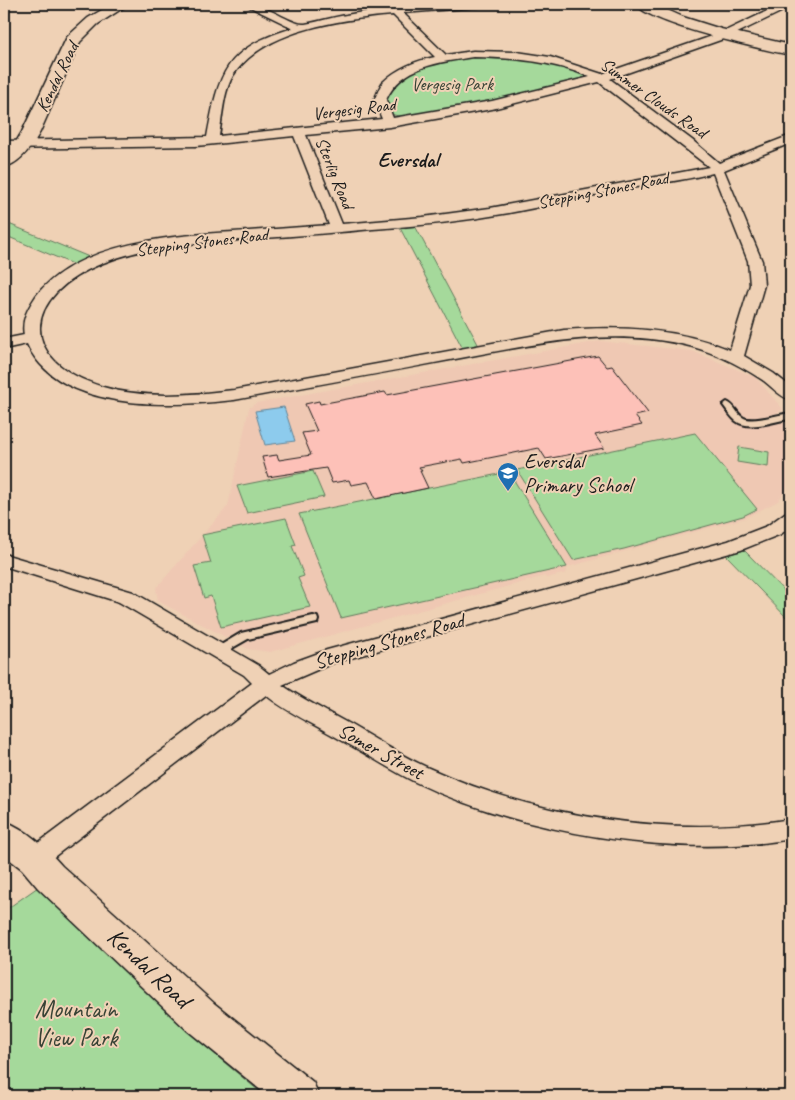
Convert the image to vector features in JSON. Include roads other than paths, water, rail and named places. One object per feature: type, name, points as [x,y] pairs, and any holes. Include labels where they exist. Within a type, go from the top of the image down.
[{"type":"street","name":"Kendal Road","points":[[4,162],[24,145],[73,40],[93,21],[122,4]]},
{"type":"street","points":[[249,4],[302,28]]},
{"type":"street","points":[[212,141],[226,77],[240,59],[258,45],[302,28],[342,18],[479,4]]},
{"type":"street","points":[[643,4],[681,21],[725,35],[791,50]]},
{"type":"street","name":"Vergesig Road","points":[[4,145],[212,141],[390,122],[492,105],[601,78],[725,35],[790,4]]},
{"type":"street","points":[[396,12],[443,58]]},
{"type":"street","name":"Summer Clouds Road","points":[[390,122],[380,100],[386,84],[404,71],[443,58],[486,54],[532,56],[561,62],[601,78],[701,153],[717,168],[755,261],[758,278],[736,358]]},
{"type":"street","name":"Sterlig Road","points":[[299,133],[337,228]]},
{"type":"street","name":"Stepping Stones Road","points":[[31,338],[30,327],[34,313],[42,299],[54,286],[69,275],[104,258],[123,252],[169,243],[471,215],[717,168],[791,139]]},
{"type":"street","points":[[4,344],[31,338],[42,357],[56,371],[76,382],[119,394],[164,400],[191,400],[234,395],[586,332],[626,332],[672,337],[711,348],[736,358],[764,374],[791,395]]},
{"type":"street","name":"Stepping Stones Road","points":[[34,859],[266,684],[301,666],[743,543],[774,530],[791,517]]},
{"type":"street","name":"Somer Street","points":[[4,560],[126,597],[251,670],[276,692],[421,775],[472,796],[514,809],[572,822],[642,832],[692,836],[766,833],[791,828]]},
{"type":"street","name":"Kendal Road","points":[[4,835],[34,859],[50,877],[202,1017],[299,1096]]},
{"type":"lane","points":[[727,405],[746,423],[755,423],[778,416],[791,416]]},
{"type":"lane","points":[[220,651],[245,636],[313,620]]},
{"type":"water","points":[[284,407],[295,441],[265,445],[255,411]]},
{"type":"place","name":"Eversdal Primary School","points":[[508,492]]},
{"type":"district","name":"Eversdal","points":[[408,160]]},
{"type":"park label","name":"Vergesig Park","points":[[452,84]]},
{"type":"park label","name":"Mountain View Park","points":[[76,1024]]}]
